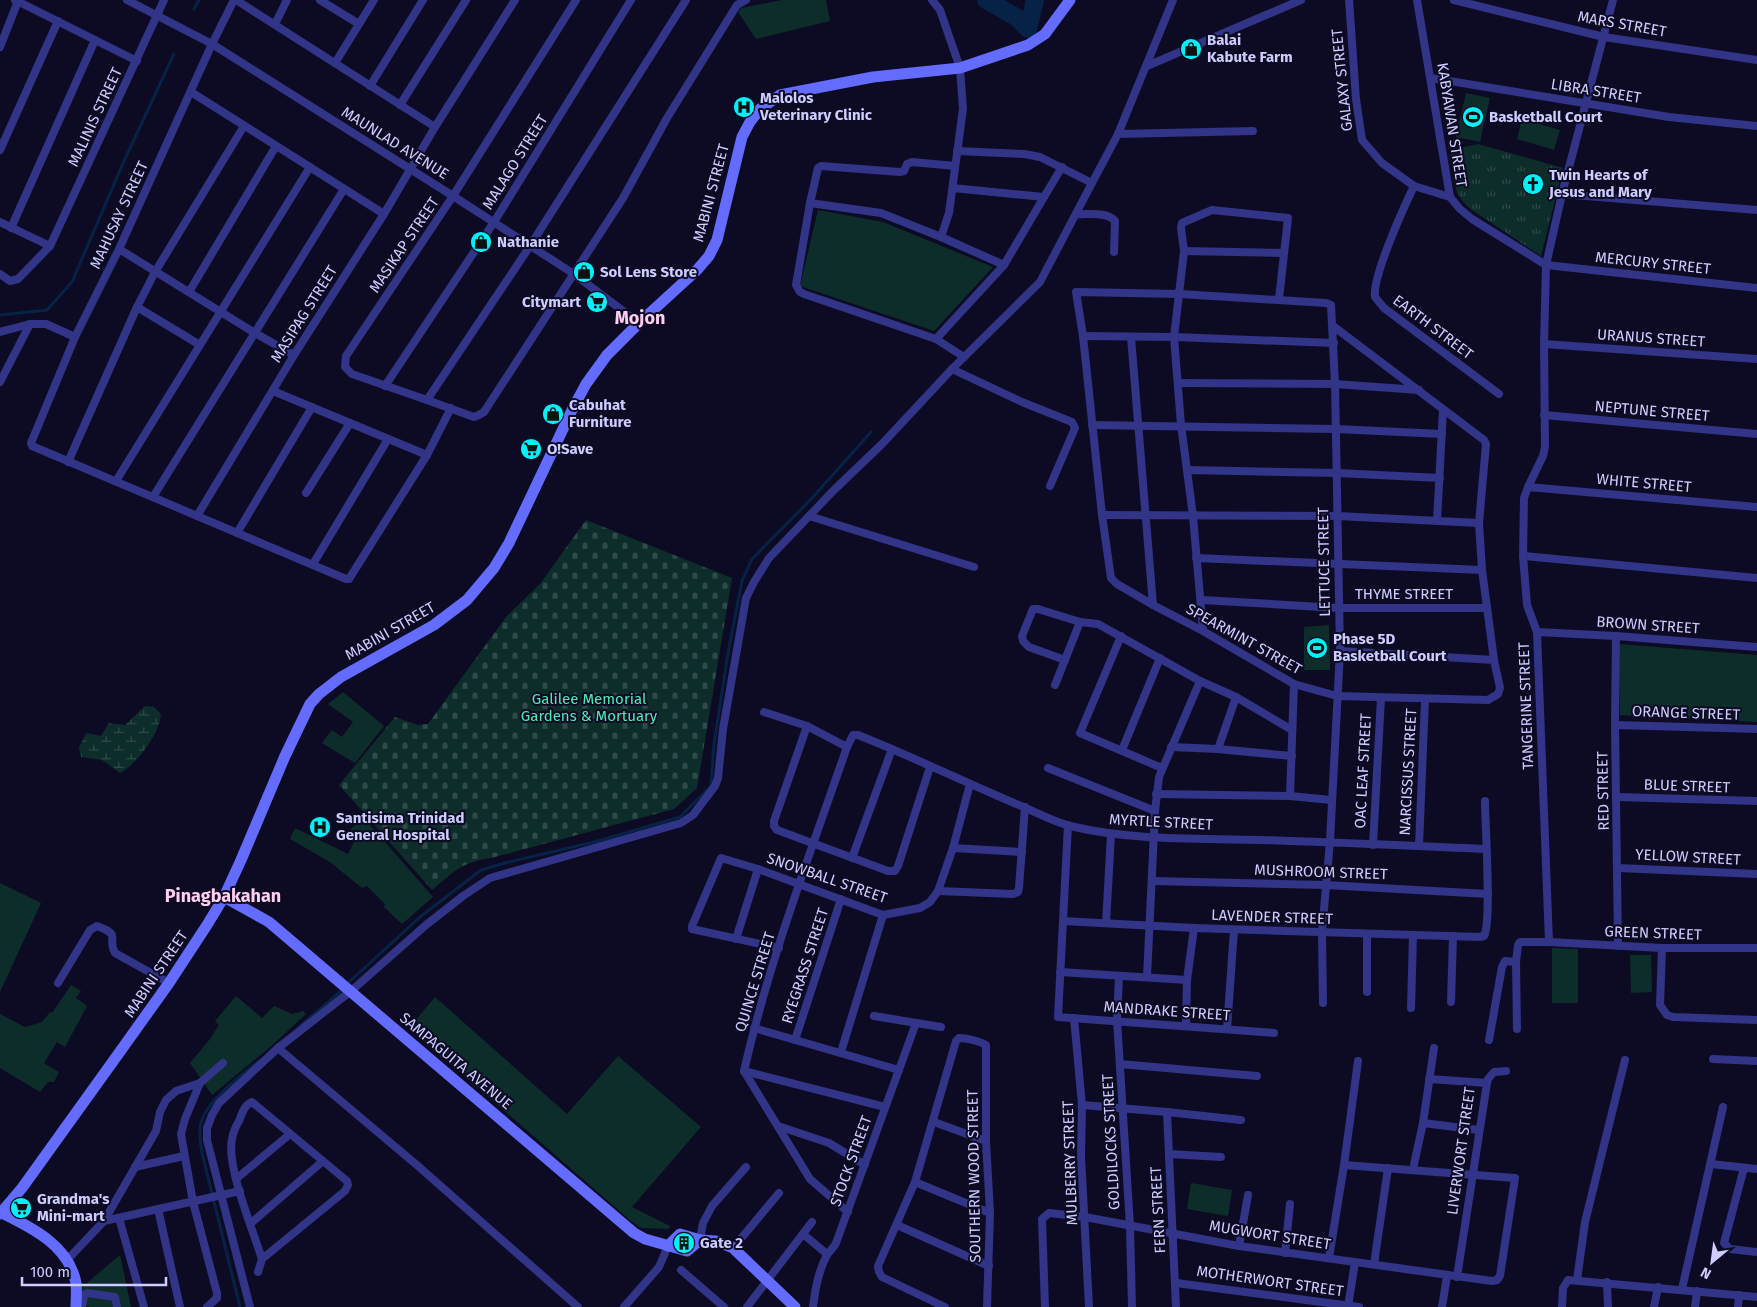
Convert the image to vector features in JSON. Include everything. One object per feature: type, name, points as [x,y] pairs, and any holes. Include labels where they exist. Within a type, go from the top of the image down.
[{"type":"main road","name":"MABINI STREET","points":[[1,1213],[22,1188],[169,983],[224,897],[285,756],[310,704],[319,694],[341,677],[434,626],[467,600],[494,568],[509,543],[586,384],[607,355],[697,270],[709,256],[717,240],[742,137],[760,109],[780,95],[873,77],[960,68],[1028,45],[1046,34],[1070,0]]},
{"type":"main road","name":"SAMPAGUITA AVENUE","points":[[224,897],[269,922],[634,1233],[645,1239],[668,1246]]},
{"type":"main road","points":[[1,1213],[22,1223],[54,1244],[68,1259],[76,1284],[76,1307]]},
{"type":"main road","points":[[668,1246],[680,1234],[700,1240],[716,1241],[733,1248],[796,1307]]},
{"type":"street","name":"MAUNLAD AVENUE","points":[[127,0],[212,44],[453,196],[574,274],[639,323]]},
{"type":"street","name":"MALINIS STREET","points":[[0,274],[10,281],[18,279],[50,246],[164,0]]},
{"type":"street","points":[[235,0],[435,127]]},
{"type":"street","name":"MAHUSAY STREET","points":[[68,462],[34,448],[31,443],[75,337],[119,249],[212,44],[235,0]]},
{"type":"street","points":[[275,24],[287,0]]},
{"type":"street","points":[[320,0],[359,24]]},
{"type":"street","points":[[335,63],[374,0]]},
{"type":"street","points":[[370,86],[423,0]]},
{"type":"street","points":[[400,105],[466,0]]},
{"type":"street","name":"MASIPAG STREET","points":[[197,516],[294,355],[384,214],[435,127],[515,0]]},
{"type":"street","name":"MASIKAP STREET","points":[[385,386],[352,374],[345,367],[346,356],[453,196],[576,0]]},
{"type":"street","name":"MALAGO STREET","points":[[385,386],[494,222],[631,0]]},
{"type":"street","points":[[427,400],[530,246],[686,0]]},
{"type":"street","points":[[385,386],[474,417],[484,412],[623,198],[667,118],[737,5],[746,0]]},
{"type":"street","points":[[932,0],[940,10],[960,68],[963,109],[949,213],[941,237]]},
{"type":"street","points":[[250,1307],[216,1196],[207,1140],[207,1128],[218,1103],[278,1048],[351,991],[426,924],[490,878],[681,822],[693,815],[716,786],[723,730],[746,598],[754,582],[769,558],[833,490],[882,444],[952,369],[1040,282],[1118,134],[1173,0]]},
{"type":"street","points":[[1147,66],[1301,0]]},
{"type":"street","name":"GALAXY STREET","points":[[1349,0],[1356,98],[1362,140],[1382,163],[1414,186],[1450,197]]},
{"type":"street","name":"KABYAWAN STREET","points":[[1417,0],[1450,197],[1472,219],[1546,265]]},
{"type":"street","name":"MARS STREET","points":[[1454,0],[1604,37],[1757,60]]},
{"type":"street","name":"TANGERINE STREET","points":[[1549,942],[1537,632],[1527,604],[1523,556],[1524,498],[1543,456],[1545,447],[1544,344],[1546,265],[1562,194],[1613,0]]},
{"type":"street","points":[[0,47],[17,1],[137,61]]},
{"type":"street","points":[[0,150],[58,21]]},
{"type":"street","points":[[11,228],[94,40]]},
{"type":"street","name":"LIBRA STREET","points":[[1431,78],[1669,117],[1757,126]]},
{"type":"street","points":[[191,92],[384,214]]},
{"type":"street","points":[[244,126],[155,272],[137,307],[68,462],[346,579],[352,577],[427,455],[451,408]]},
{"type":"street","points":[[1118,134],[1253,131]]},
{"type":"street","points":[[189,292],[276,146]]},
{"type":"street","points":[[957,151],[1040,156],[1092,183]]},
{"type":"street","points":[[955,166],[912,162],[907,164],[904,171],[900,172],[821,166],[816,170],[796,285],[800,292],[936,340],[964,357]]},
{"type":"street","points":[[116,481],[310,167]]},
{"type":"street","points":[[936,340],[1004,265],[1062,168]]},
{"type":"street","name":"EARTH STREET","points":[[1414,186],[1398,220],[1376,285],[1375,297],[1384,308],[1499,394]]},
{"type":"street","points":[[952,188],[1044,197]]},
{"type":"street","points":[[153,497],[344,189]]},
{"type":"street","points":[[1562,194],[1757,210]]},
{"type":"street","points":[[810,202],[882,213],[1004,265]]},
{"type":"street","points":[[1203,631],[1202,600],[1193,516],[1181,426],[1174,337],[1180,294],[1184,251],[1182,223],[1212,210],[1288,218],[1279,299],[1180,294],[1076,292],[1083,336],[1102,515],[1146,516],[1193,516],[1337,516],[1479,523]]},
{"type":"street","points":[[1076,214],[1107,215],[1113,218],[1114,252]]},
{"type":"street","points":[[0,222],[50,246]]},
{"type":"street","points":[[119,249],[220,312],[294,355]]},
{"type":"street","points":[[1184,251],[1283,253]]},
{"type":"street","name":"MERCURY STREET","points":[[1546,265],[1757,288]]},
{"type":"street","name":"LETTUCE STREET","points":[[1279,299],[1326,303],[1331,305],[1332,309],[1340,651],[1330,841],[1322,932],[1323,1003]]},
{"type":"street","points":[[137,307],[200,345]]},
{"type":"street","points":[[0,382],[30,324]]},
{"type":"street","points":[[0,332],[30,324],[46,324],[75,337]]},
{"type":"street","points":[[1333,326],[1484,440],[1486,444],[1479,523],[1482,570],[1494,660],[1340,651]]},
{"type":"street","points":[[1083,336],[1174,337],[1334,343]]},
{"type":"street","points":[[1131,337],[1153,605]]},
{"type":"street","name":"URANUS STREET","points":[[1544,344],[1757,359]]},
{"type":"street","points":[[952,369],[1022,402],[1072,422],[1075,428],[1050,486]]},
{"type":"street","points":[[1178,383],[1335,384],[1419,390]]},
{"type":"street","points":[[273,391],[427,455]]},
{"type":"street","points":[[237,533],[312,407]]},
{"type":"street","points":[[1436,521],[1443,410]]},
{"type":"street","name":"NEPTUNE STREET","points":[[1544,414],[1757,434]]},
{"type":"street","points":[[306,493],[350,423]]},
{"type":"street","points":[[1092,425],[1336,429],[1442,434]]},
{"type":"street","points":[[313,564],[388,439]]},
{"type":"street","points":[[1187,470],[1337,473],[1440,478]]},
{"type":"street","name":"WHITE STREET","points":[[1528,487],[1757,507]]},
{"type":"street","name":"SPEARMINT STREET","points":[[1102,515],[1111,578],[1117,584],[1294,684],[1337,696],[1488,700],[1498,694],[1500,688],[1494,660]]},
{"type":"street","points":[[809,516],[974,566]]},
{"type":"street","points":[[1523,556],[1757,578]]},
{"type":"street","points":[[1196,558],[1482,570]]},
{"type":"street","name":"THYME STREET","points":[[1202,600],[1338,608],[1487,608]]},
{"type":"street","points":[[1065,660],[1023,642],[1022,636],[1033,609],[1080,622],[1098,624],[1292,730]]},
{"type":"street","points":[[1055,685],[1080,622]]},
{"type":"street","name":"BROWN STREET","points":[[1537,632],[1757,647]]},
{"type":"street","points":[[1121,636],[1080,733],[1162,768]]},
{"type":"street","name":"RED STREET","points":[[1616,636],[1615,725],[1618,946]]},
{"type":"street","points":[[1122,750],[1160,658]]},
{"type":"street","points":[[1147,977],[1156,794],[1159,777],[1200,681]]},
{"type":"street","points":[[1290,796],[1294,684]]},
{"type":"street","points":[[1218,749],[1236,698]]},
{"type":"street","name":"OAC LEAF STREET","points":[[1372,845],[1381,698]]},
{"type":"street","name":"NARCISSUS STREET","points":[[1418,846],[1425,699]]},
{"type":"street","points":[[764,712],[807,726],[847,746]]},
{"type":"street","name":"ORANGE STREET","points":[[1615,725],[1757,729]]},
{"type":"street","points":[[807,726],[774,821],[774,826],[777,830],[888,871],[895,872],[898,866],[930,767]]},
{"type":"street","name":"MYRTLE STREET","points":[[853,735],[858,735],[892,749],[1068,825],[1111,834],[1154,837],[1330,841],[1372,845],[1486,849]]},
{"type":"street","name":"QUINCE STREET","points":[[744,1072],[754,1028],[779,948],[813,843],[847,746],[853,735]]},
{"type":"street","points":[[1171,747],[1292,756]]},
{"type":"street","points":[[852,858],[892,749]]},
{"type":"street","points":[[1048,768],[1155,811]]},
{"type":"street","points":[[970,784],[953,848],[938,891],[1013,894],[1018,892],[1025,807]]},
{"type":"street","points":[[1156,794],[1290,796],[1331,800]]},
{"type":"street","name":"BLUE STREET","points":[[1617,797],[1757,801]]},
{"type":"street","points":[[1484,801],[1488,894]]},
{"type":"street","points":[[1068,825],[1060,972],[1187,980]]},
{"type":"street","points":[[1106,922],[1111,834]]},
{"type":"street","points":[[953,848],[1022,852]]},
{"type":"street","name":"SNOWBALL STREET","points":[[736,939],[692,929],[721,858],[758,869],[883,915],[925,905],[930,902],[938,891]]},
{"type":"street","name":"YELLOW STREET","points":[[1618,868],[1757,874]]},
{"type":"street","points":[[758,869],[736,939],[779,948]]},
{"type":"street","name":"MUSHROOM STREET","points":[[1152,881],[1326,885],[1488,894]]},
{"type":"street","name":"LAVENDER STREET","points":[[1063,920],[1234,930],[1480,937],[1484,936],[1487,929],[1488,894]]},
{"type":"street","name":"RYEGRASS STREET","points":[[795,1040],[841,899]]},
{"type":"street","points":[[841,1052],[883,915]]},
{"type":"street","points":[[58,983],[90,930],[97,926],[110,931],[112,934],[113,950],[115,953],[169,983]]},
{"type":"street","points":[[1186,1026],[1187,980],[1194,928]]},
{"type":"street","points":[[1227,1029],[1234,930]]},
{"type":"street","points":[[1366,934],[1367,992]]},
{"type":"street","points":[[1411,1008],[1413,935]]},
{"type":"street","points":[[1451,1002],[1454,936]]},
{"type":"street","name":"GREEN STREET","points":[[1516,962],[1520,942],[1662,948],[1757,948]]},
{"type":"street","points":[[1662,948],[1660,1005],[1667,1015],[1673,1017],[1757,1020]]},
{"type":"street","points":[[1489,1040],[1502,967],[1505,962],[1516,962],[1517,1030]]},
{"type":"street","name":"MANDRAKE STREET","points":[[1060,972],[1058,1017],[1274,1033]]},
{"type":"street","name":"GOLDILOCKS STREET","points":[[1119,976],[1117,1020],[1130,1226],[1132,1307]]},
{"type":"street","points":[[874,1016],[941,1027]]},
{"type":"street","name":"MULBERRY STREET","points":[[1074,1018],[1082,1106],[1081,1156],[1089,1307]]},
{"type":"street","name":"STOCK STREET","points":[[812,1307],[816,1284],[827,1254],[833,1249],[848,1212],[916,1024]]},
{"type":"street","points":[[754,1028],[899,1070]]},
{"type":"street","name":"SOUTHERN WOOD STREET","points":[[934,1122],[956,1042],[959,1038],[963,1038],[986,1045],[986,1141],[990,1213],[987,1307]]},
{"type":"street","points":[[278,1048],[418,1166],[578,1307]]},
{"type":"street","points":[[1413,1169],[1423,1123],[1434,1048]]},
{"type":"street","points":[[1713,1058],[1757,1061]]},
{"type":"street","points":[[1577,1280],[1585,1222],[1625,1060]]},
{"type":"street","points":[[1329,1258],[1358,1061]]},
{"type":"street","points":[[68,1259],[104,1222],[156,1131],[160,1112],[166,1100],[176,1091],[200,1083],[223,1063]]},
{"type":"street","points":[[1120,1064],[1257,1076]]},
{"type":"street","points":[[1487,1083],[1494,1072],[1506,1071]]},
{"type":"street","points":[[744,1072],[885,1107]]},
{"type":"street","points":[[744,1072],[810,1179],[848,1212]]},
{"type":"street","name":"LIVERWORT STREET","points":[[1429,1079],[1487,1083],[1457,1276]]},
{"type":"street","points":[[200,1083],[181,1134],[193,1202],[217,1298],[207,1307]]},
{"type":"street","points":[[258,1272],[262,1259],[347,1188],[347,1181],[252,1102],[248,1104],[243,1112],[232,1140],[231,1153],[236,1179],[262,1259]]},
{"type":"street","points":[[1082,1106],[1123,1108],[1241,1120]]},
{"type":"street","points":[[1682,1289],[1724,1108]]},
{"type":"street","name":"FERN STREET","points":[[1167,1112],[1176,1307]]},
{"type":"street","points":[[945,1307],[882,1277],[878,1266],[916,1182],[934,1122],[986,1141]]},
{"type":"street","points":[[1423,1123],[1479,1130]]},
{"type":"street","points":[[778,1126],[829,1143],[865,1166]]},
{"type":"street","points":[[236,1179],[290,1134]]},
{"type":"street","points":[[1169,1154],[1221,1156]]},
{"type":"street","points":[[135,1167],[184,1156]]},
{"type":"street","points":[[251,1223],[322,1161]]},
{"type":"street","points":[[1711,1164],[1757,1169]]},
{"type":"street","points":[[1344,1165],[1473,1174]]},
{"type":"street","points":[[700,1240],[703,1223],[712,1206],[746,1168]]},
{"type":"street","points":[[1374,1264],[1388,1168]]},
{"type":"street","points":[[1744,1168],[1724,1243],[1730,1249],[1757,1252]]},
{"type":"street","name":"MUGWORT STREET","points":[[1045,1307],[1042,1219],[1049,1213],[1085,1217],[1285,1253],[1374,1264],[1447,1276],[1497,1280],[1500,1276],[1515,1178],[1473,1174]]},
{"type":"street","points":[[916,1182],[990,1213]]},
{"type":"street","points":[[104,1222],[240,1191]]},
{"type":"street","points":[[733,1248],[779,1193]]},
{"type":"street","points":[[1239,1246],[1248,1195]]},
{"type":"street","points":[[1285,1253],[1290,1204]]},
{"type":"street","points":[[158,1209],[180,1307]]},
{"type":"street","points":[[119,1218],[144,1307]]},
{"type":"street","points":[[747,1307],[812,1222]]},
{"type":"street","points":[[897,1225],[989,1266]]},
{"type":"street","points":[[803,1234],[827,1254]]},
{"type":"street","points":[[624,1307],[659,1267],[668,1246]]},
{"type":"street","points":[[1348,1306],[1355,1262]]},
{"type":"street","points":[[681,1270],[724,1307]]},
{"type":"street","points":[[1442,1307],[1447,1276]]},
{"type":"street","points":[[1562,1307],[1564,1284],[1568,1280],[1757,1296]]},
{"type":"street","points":[[1607,1282],[1608,1307]]},
{"type":"street","name":"MOTHERWORT STREET","points":[[1176,1283],[1359,1307]]},
{"type":"street","points":[[1654,1307],[1658,1287]]},
{"type":"street","points":[[1695,1307],[1697,1291]]},
{"type":"street","points":[[82,1307],[84,1295],[88,1293],[116,1297],[116,1307]]},
{"type":"street","points":[[1738,1307],[1739,1295]]},
{"type":"green space","points":[[782,0],[826,0],[830,21],[756,39],[738,12],[741,8]]},
{"type":"green space","name":"Basketball Court","points":[[1466,93],[1490,98],[1480,142],[1456,137]]},
{"type":"green space","points":[[1522,119],[1560,130],[1554,150],[1517,139]]},
{"type":"green space","points":[[1478,144],[1563,168],[1541,256],[1472,210],[1465,204],[1456,190],[1450,150]]},
{"type":"green space","points":[[818,210],[883,222],[993,267],[934,331],[800,286]]},
{"type":"green space","name":"Galilee Memorial Gardens & Mortuary","points":[[586,520],[732,578],[697,788],[674,809],[472,862],[452,873],[432,890],[339,785],[395,717],[418,725],[428,724],[506,617],[540,584]]},
{"type":"green space","name":"Phase 5D Basketball Court","points":[[1329,625],[1330,670],[1304,670],[1304,627]]},
{"type":"green space","points":[[1619,644],[1757,655],[1757,722],[1620,715]]},
{"type":"green space","points":[[343,692],[384,726],[355,763],[322,743],[332,730],[342,737],[353,722],[328,704]]},
{"type":"green space","points":[[145,706],[154,707],[161,714],[159,723],[148,745],[125,770],[120,773],[102,760],[81,757],[79,748],[86,733],[101,736],[109,723],[125,725]]},
{"type":"green space","points":[[363,817],[433,897],[402,924],[384,907],[385,904],[367,886],[362,888],[330,862],[290,839],[295,828],[348,854],[358,834],[350,830]]},
{"type":"green space","points":[[0,883],[41,903],[0,992]]},
{"type":"green space","points":[[1552,948],[1578,949],[1578,1003],[1552,1003]]},
{"type":"green space","points":[[1630,955],[1651,955],[1652,992],[1631,993]]},
{"type":"green space","points":[[71,985],[81,991],[76,998],[87,1006],[65,1047],[57,1042],[44,1063],[59,1072],[54,1082],[48,1082],[40,1092],[0,1068],[0,1014],[25,1027],[42,1022],[50,1012],[52,1013]]},
{"type":"green space","points":[[236,996],[262,1018],[274,1006],[292,1014],[303,1011],[306,1014],[269,1048],[212,1095],[190,1063],[219,1025],[215,1021]]},
{"type":"green space","points":[[435,997],[567,1114],[618,1056],[701,1127],[632,1207],[670,1226],[669,1229],[641,1228],[631,1221],[409,1028]]},
{"type":"green space","points":[[1191,1183],[1232,1190],[1228,1216],[1187,1209]]},
{"type":"green space","points":[[120,1255],[131,1307],[90,1307],[82,1304],[81,1288]]},
{"type":"waterway","points":[[194,9],[199,0]]},
{"type":"waterway","points":[[986,0],[1016,17],[1028,29],[1035,0]]},
{"type":"waterway","points":[[0,315],[47,310],[72,282],[124,161],[174,54]]},
{"type":"waterway","points":[[348,983],[420,917],[481,870],[598,841],[680,817],[711,786],[714,744],[728,653],[742,581],[752,559],[813,497],[871,432]]},
{"type":"waterway","points":[[298,1028],[341,991]]},
{"type":"waterway","points":[[240,1307],[202,1153],[200,1132],[202,1120],[214,1100],[259,1061]]},
{"type":"place","name":"Balai Kabute Farm","points":[[1191,49]]},
{"type":"place","name":"Malolos Veterinary Clinic","points":[[744,107]]},
{"type":"place","name":"Basketball Court","points":[[1473,117]]},
{"type":"place","name":"Twin Hearts of Jesus and Mary","points":[[1533,184]]},
{"type":"place","name":"Nathanie","points":[[481,242]]},
{"type":"place","name":"Sol Lens Store","points":[[584,272]]},
{"type":"place","name":"Citymart","points":[[597,302]]},
{"type":"place","name":"Cabuhat Furniture","points":[[553,414]]},
{"type":"place","name":"O!Save","points":[[531,449]]},
{"type":"place","name":"Phase 5D Basketball Court","points":[[1317,648]]},
{"type":"place","name":"Santisima Trinidad General Hospital","points":[[320,827]]},
{"type":"place","name":"Grandma's Mini-mart","points":[[21,1208]]},
{"type":"place","name":"Gate 2","points":[[684,1243]]},
{"type":"district","name":"Mojon","points":[[640,318]]},
{"type":"district","name":"Pinagbakahan","points":[[223,896]]}]
